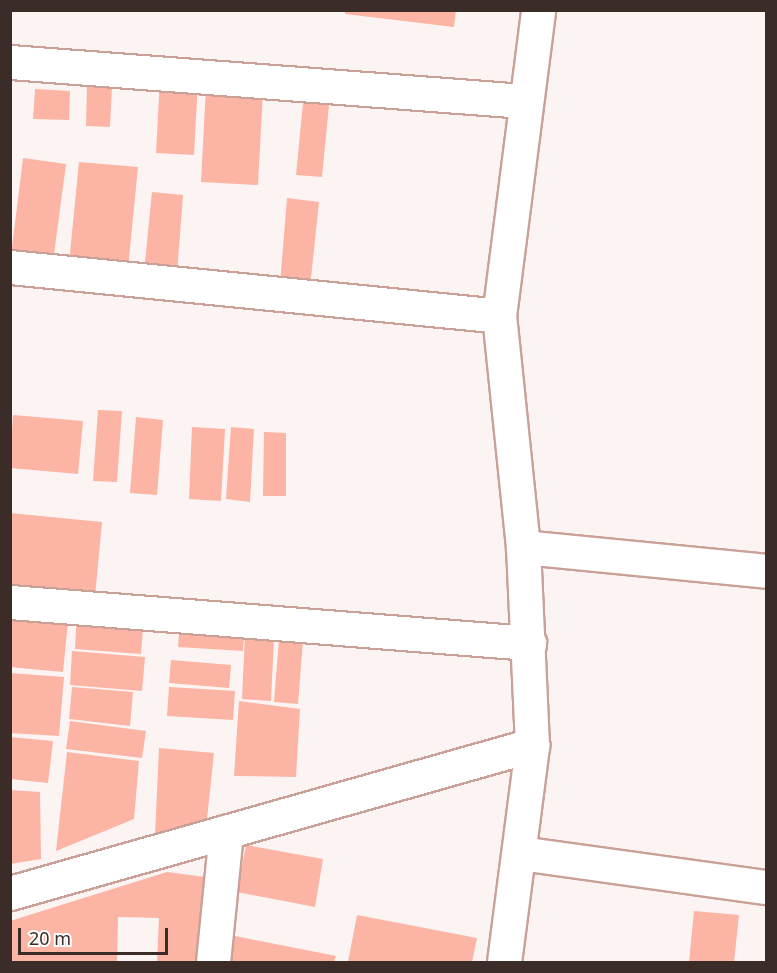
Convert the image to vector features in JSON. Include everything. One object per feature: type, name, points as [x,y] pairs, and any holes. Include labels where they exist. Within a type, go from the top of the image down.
[{"type":"street","points":[[504,963],[520,853],[532,745],[523,548],[499,316],[524,101],[538,10]]},
{"type":"street","points":[[10,62],[524,101]]},
{"type":"street","points":[[10,267],[499,316]]},
{"type":"street","points":[[523,548],[766,571]]},
{"type":"street","points":[[10,602],[529,643]]},
{"type":"street","points":[[10,893],[532,745]]},
{"type":"street","points":[[213,963],[226,832]]},
{"type":"street","points":[[520,853],[766,887]]},
{"type":"building","points":[[345,10],[456,10],[454,27],[345,14]]},
{"type":"building","points":[[160,79],[198,81],[194,155],[156,153]]},
{"type":"building","points":[[87,85],[112,86],[110,127],[86,126]]},
{"type":"building","points":[[206,87],[263,90],[258,185],[201,182]]},
{"type":"building","points":[[35,89],[70,91],[69,120],[33,119]]},
{"type":"building","points":[[303,103],[329,105],[322,177],[296,175]]},
{"type":"building","points":[[23,158],[66,164],[53,262],[11,256]]},
{"type":"building","points":[[79,162],[138,167],[128,268],[69,263]]},
{"type":"building","points":[[152,192],[183,195],[177,274],[144,272]]},
{"type":"building","points":[[287,198],[319,202],[310,288],[280,284]]},
{"type":"building","points":[[98,410],[122,411],[117,482],[93,481]]},
{"type":"building","points":[[13,415],[83,421],[78,474],[10,468]]},
{"type":"building","points":[[136,417],[163,420],[157,495],[130,493]]},
{"type":"building","points":[[192,427],[225,429],[221,501],[189,499]]},
{"type":"building","points":[[231,427],[254,429],[250,502],[226,499]]},
{"type":"building","points":[[264,432],[286,433],[286,496],[263,496]]},
{"type":"building","points":[[10,513],[102,522],[95,597],[10,589]]},
{"type":"building","points":[[10,606],[69,611],[63,672],[10,667]]},
{"type":"building","points":[[77,610],[144,614],[141,654],[75,649]]},
{"type":"building","points":[[180,622],[245,626],[243,651],[178,647]]},
{"type":"building","points":[[245,635],[274,637],[271,701],[242,699]]},
{"type":"building","points":[[279,639],[303,640],[298,704],[274,702]]},
{"type":"building","points":[[72,651],[145,657],[142,691],[70,685]]},
{"type":"building","points":[[171,660],[231,665],[229,688],[169,683]]},
{"type":"building","points":[[10,673],[64,677],[59,736],[10,733]]},
{"type":"building","points":[[72,687],[133,692],[130,726],[69,719]]},
{"type":"building","points":[[169,687],[235,691],[233,720],[167,716]]},
{"type":"building","points":[[239,701],[300,709],[296,777],[234,776]]},
{"type":"building","points":[[70,721],[146,731],[142,758],[66,749]]},
{"type":"building","points":[[10,737],[53,741],[48,783],[10,779]]},
{"type":"building","points":[[159,748],[214,753],[207,819],[155,836]]},
{"type":"building","points":[[67,752],[139,761],[134,819],[56,851]]},
{"type":"building","points":[[10,790],[40,792],[41,859],[10,864]]},
{"type":"building","points":[[246,845],[323,859],[315,907],[237,892]]},
{"type":"building","points":[[167,872],[205,877],[196,962],[157,962],[159,918],[118,917],[117,962],[10,962],[10,921]]},
{"type":"building","points":[[694,911],[739,915],[734,962],[689,962]]},
{"type":"building","points":[[357,915],[477,938],[472,962],[348,962]]},
{"type":"building","points":[[230,935],[336,956],[334,962],[225,962]]}]
